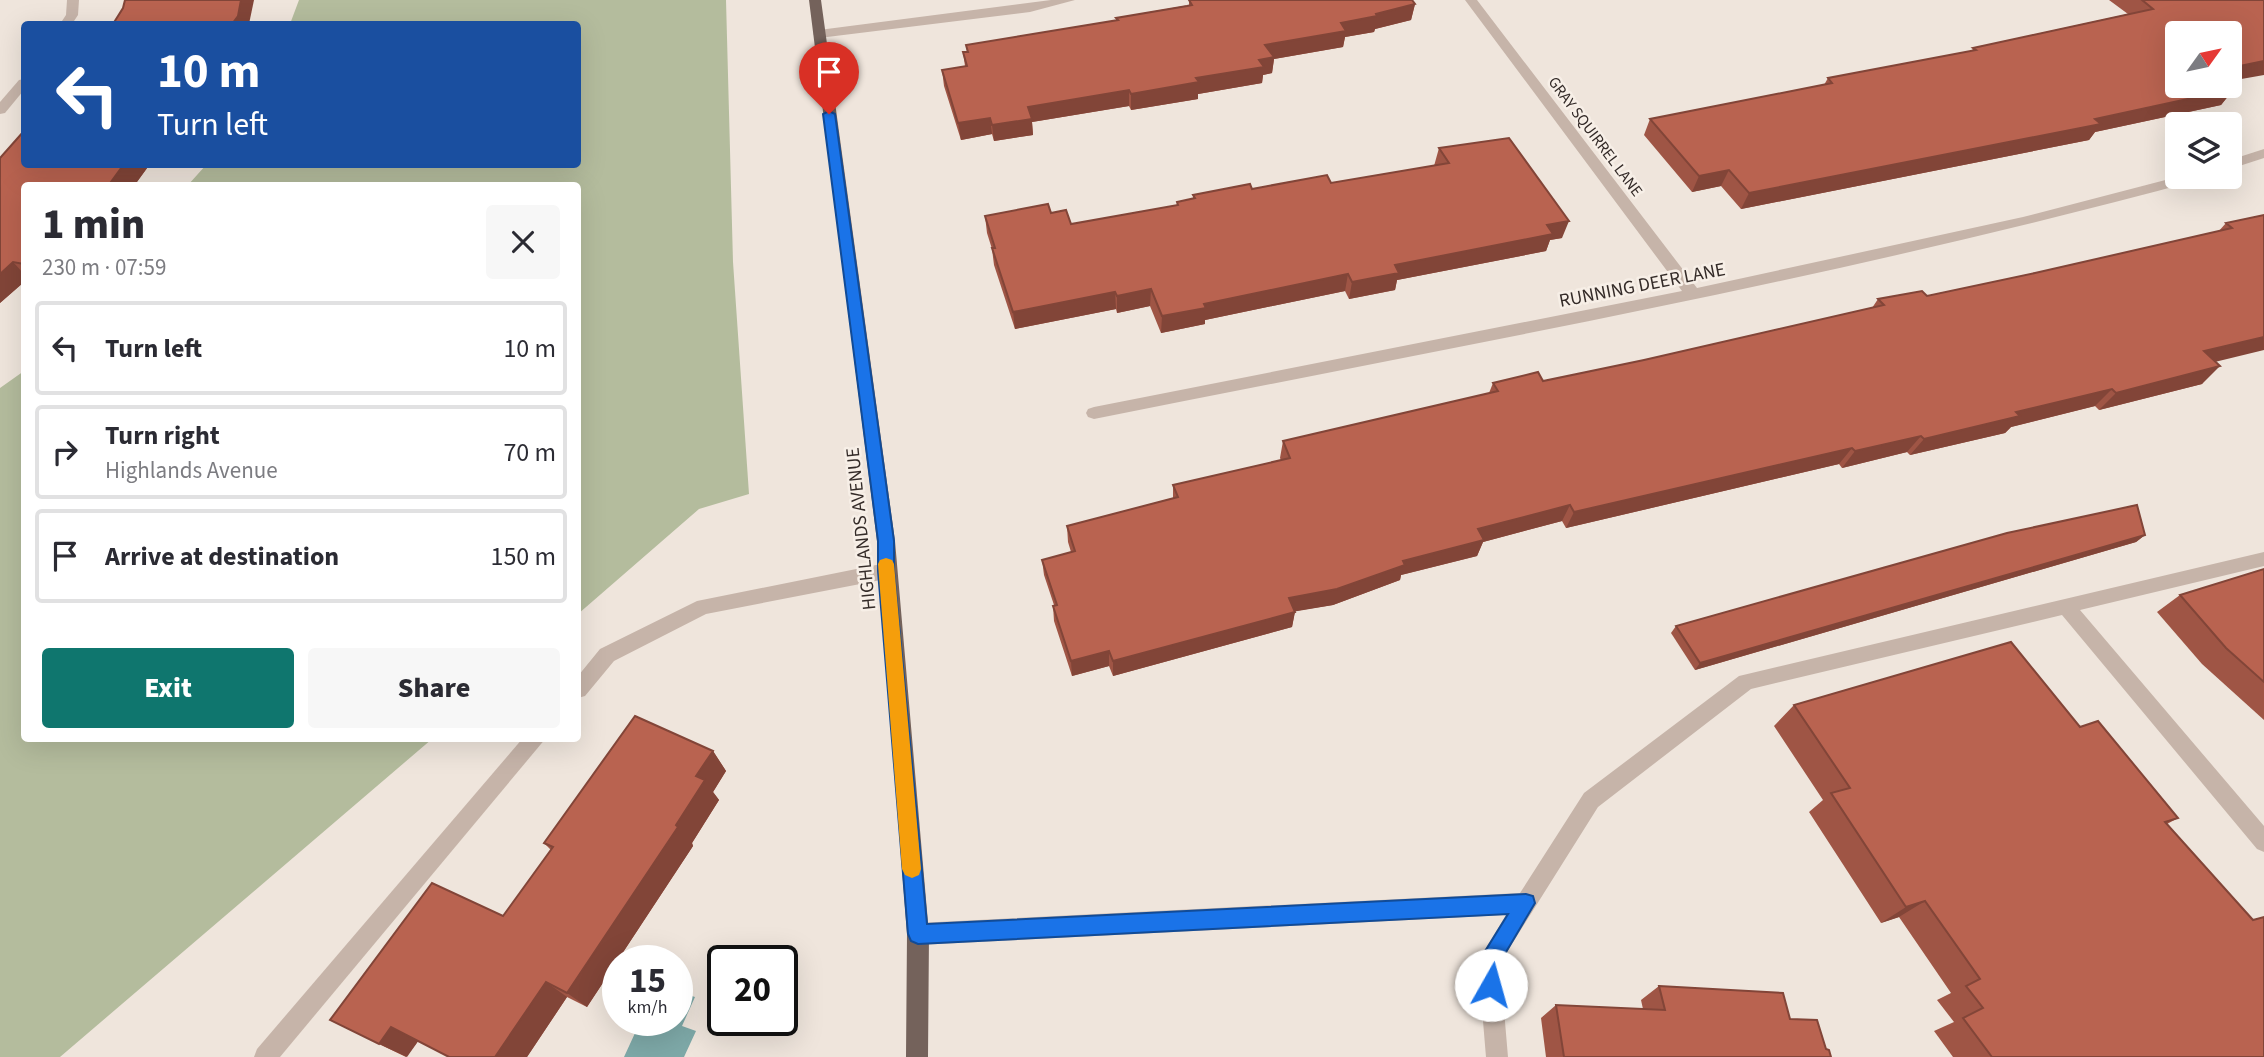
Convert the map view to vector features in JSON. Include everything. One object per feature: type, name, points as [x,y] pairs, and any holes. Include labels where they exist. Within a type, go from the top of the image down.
[{"type":"main road","name":"HIGHLANDS AVENUE","points":[[815,0],[886,541],[886,571],[918,934],[917,1057]]},
{"type":"street","points":[[68,21],[72,15],[73,0]]},
{"type":"street","points":[[819,34],[1030,8],[1069,0]]},
{"type":"street","name":"GRAY SQUIRREL LANE","points":[[1471,0],[1693,294]]},
{"type":"street","points":[[0,110],[21,86]]},
{"type":"street","points":[[2242,161],[2264,153]]},
{"type":"street","name":"RUNNING DEER LANE","points":[[1094,412],[1693,294],[2022,222],[2165,184]]},
{"type":"street","points":[[1497,1057],[1489,961],[1591,800],[1746,682],[2264,559]]},
{"type":"street","points":[[581,686],[607,655],[703,607],[886,571]]},
{"type":"street","points":[[2066,607],[2263,842]]},
{"type":"street","points":[[271,1055],[533,742]]},
{"type":"street","points":[[918,934],[1526,903]]},
{"type":"green space","points":[[299,0],[726,0],[733,262],[749,494],[699,509],[581,611],[581,182],[191,182],[203,168],[581,168],[581,21],[291,21]]},
{"type":"green space","points":[[21,373],[21,742],[428,742],[60,1057],[0,1057],[0,388]]},
{"type":"water","points":[[693,1030],[696,1031],[684,1057],[624,1057],[634,1036],[693,1036]]},
{"type":"building","points":[[125,0],[241,0],[234,21],[115,21]]},
{"type":"building","points":[[1189,0],[1412,0],[1415,4],[1376,14],[1377,16],[1341,23],[1346,31],[1265,45],[1274,57],[1259,60],[1264,67],[1196,78],[1199,82],[1131,94],[1129,90],[1028,107],[1032,119],[992,125],[990,118],[958,123],[942,70],[967,66],[963,52],[968,52],[966,45],[1192,5]]},
{"type":"building","points":[[2142,0],[2264,0],[2264,61],[2242,66],[2242,21],[2165,21],[2165,98],[2192,98],[2095,119],[2101,124],[1749,193],[1729,170],[1699,176],[1650,119],[1832,83],[1828,78],[1976,50],[1973,48],[2153,9]]},
{"type":"building","points":[[21,134],[21,168],[121,168],[111,182],[21,182],[21,263],[13,262],[0,274],[0,158]]},
{"type":"building","points":[[1509,138],[1569,221],[1547,225],[1553,234],[1395,265],[1399,273],[1352,282],[1348,274],[1204,304],[1206,308],[1162,316],[1151,289],[1117,296],[1115,292],[1013,312],[992,248],[995,248],[985,216],[1048,204],[1051,213],[1066,210],[1071,224],[1178,205],[1177,202],[1195,198],[1193,195],[1250,184],[1252,189],[1327,175],[1331,183],[1449,163],[1439,148]]},
{"type":"building","points":[[2264,215],[2264,337],[2204,351],[2220,366],[2116,393],[2112,389],[2016,412],[2020,416],[1924,439],[1921,436],[1855,451],[1852,448],[1574,512],[1570,505],[1478,529],[1484,540],[1403,561],[1405,565],[1337,589],[1289,598],[1295,612],[1113,661],[1109,651],[1071,661],[1053,606],[1057,605],[1042,560],[1075,551],[1067,526],[1178,497],[1173,485],[1290,458],[1283,441],[1498,391],[1493,383],[1538,372],[1543,381],[1644,360],[1884,305],[1878,299],[1922,291],[1927,296],[2035,273],[2232,228],[2226,223]]},
{"type":"building","points":[[2137,505],[2145,535],[1700,663],[1676,626],[2007,533]]},
{"type":"building","points":[[2264,569],[2264,682],[2226,648],[2180,595]]},
{"type":"building","points":[[2011,642],[2080,727],[2098,721],[2178,818],[2165,822],[2253,920],[2264,917],[2264,1057],[1992,1057],[1963,1018],[1983,1008],[1966,986],[1980,979],[1925,901],[1906,907],[1831,793],[1850,788],[1794,705]]},
{"type":"building","points":[[635,716],[713,751],[696,776],[705,780],[676,825],[678,827],[567,993],[546,982],[495,1057],[449,1057],[391,1027],[379,1044],[330,1020],[432,883],[503,916],[553,847],[544,843]]},
{"type":"building","points":[[1659,986],[1783,993],[1790,1019],[1817,1020],[1831,1057],[1564,1057],[1556,1005],[1665,1010]]},
{"type":"slow traffic","points":[[886,564],[912,869]]},
{"type":"route","points":[[829,114],[886,541],[886,571],[918,934],[1526,903],[1489,961],[1491,985]]}]
